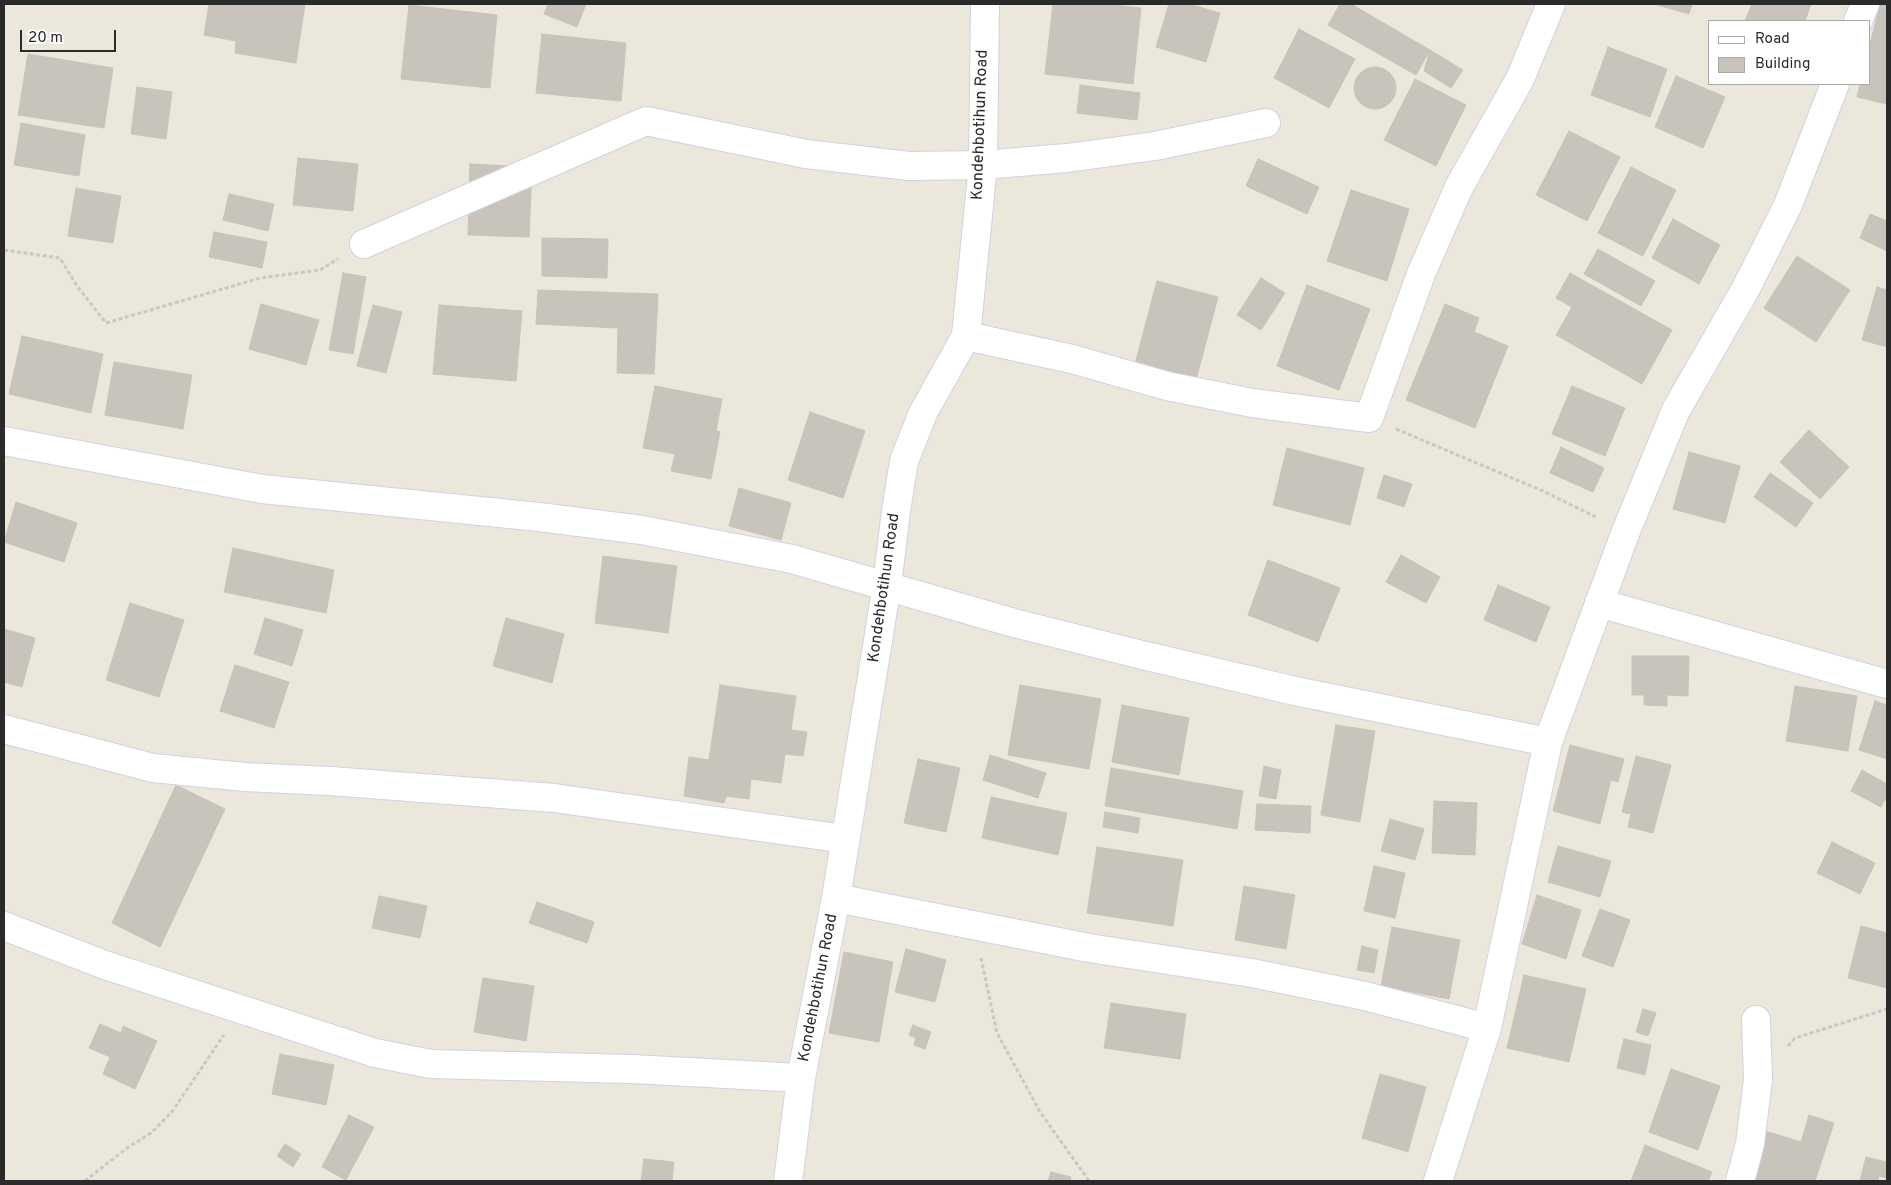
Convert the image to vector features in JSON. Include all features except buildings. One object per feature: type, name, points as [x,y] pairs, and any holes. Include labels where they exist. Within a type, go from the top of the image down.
[{"type":"street","name":"Kondehbotihun Road","points":[[788,1181],[801,1078],[836,898],[887,585],[904,461],[923,414],[966,336],[983,165],[985,4]]},
{"type":"street","points":[[966,336],[1072,359],[1167,386],[1252,403],[1369,418],[1421,274],[1459,187],[1520,79],[1551,4]]},
{"type":"street","points":[[1858,20],[1864,4]]},
{"type":"street","points":[[1438,1181],[1488,1028],[1548,742],[1626,531],[1676,410],[1745,290],[1788,205],[1835,85]]},
{"type":"street","points":[[364,244],[646,121],[806,154],[909,166],[983,165],[1067,158],[1155,146],[1266,123]]},
{"type":"street","points":[[4,441],[262,489],[539,517],[642,530],[792,559],[1014,623],[1239,678],[1408,715],[1548,742]]},
{"type":"street","points":[[1599,604],[1887,684]]},
{"type":"street","points":[[4,730],[153,768],[245,777],[330,781],[554,798],[845,839]]},
{"type":"street","points":[[836,898],[1089,948],[1252,973],[1365,996],[1488,1028]]},
{"type":"street","points":[[4,926],[105,965],[241,1010],[375,1053],[430,1064],[632,1069],[801,1078]]},
{"type":"street","points":[[1740,1181],[1750,1144],[1758,1079],[1756,1020]]},
{"type":"path","points":[[4,250],[60,258],[77,286],[106,323],[260,278],[320,270],[364,244]]},
{"type":"path","points":[[1369,418],[1543,491],[1626,531]]},
{"type":"path","points":[[974,924],[997,1033],[1040,1112],[1089,1181]]},
{"type":"path","points":[[1758,1079],[1795,1038],[1887,1009]]},
{"type":"path","points":[[86,1181],[127,1148],[151,1133],[171,1113],[241,1010]]}]
